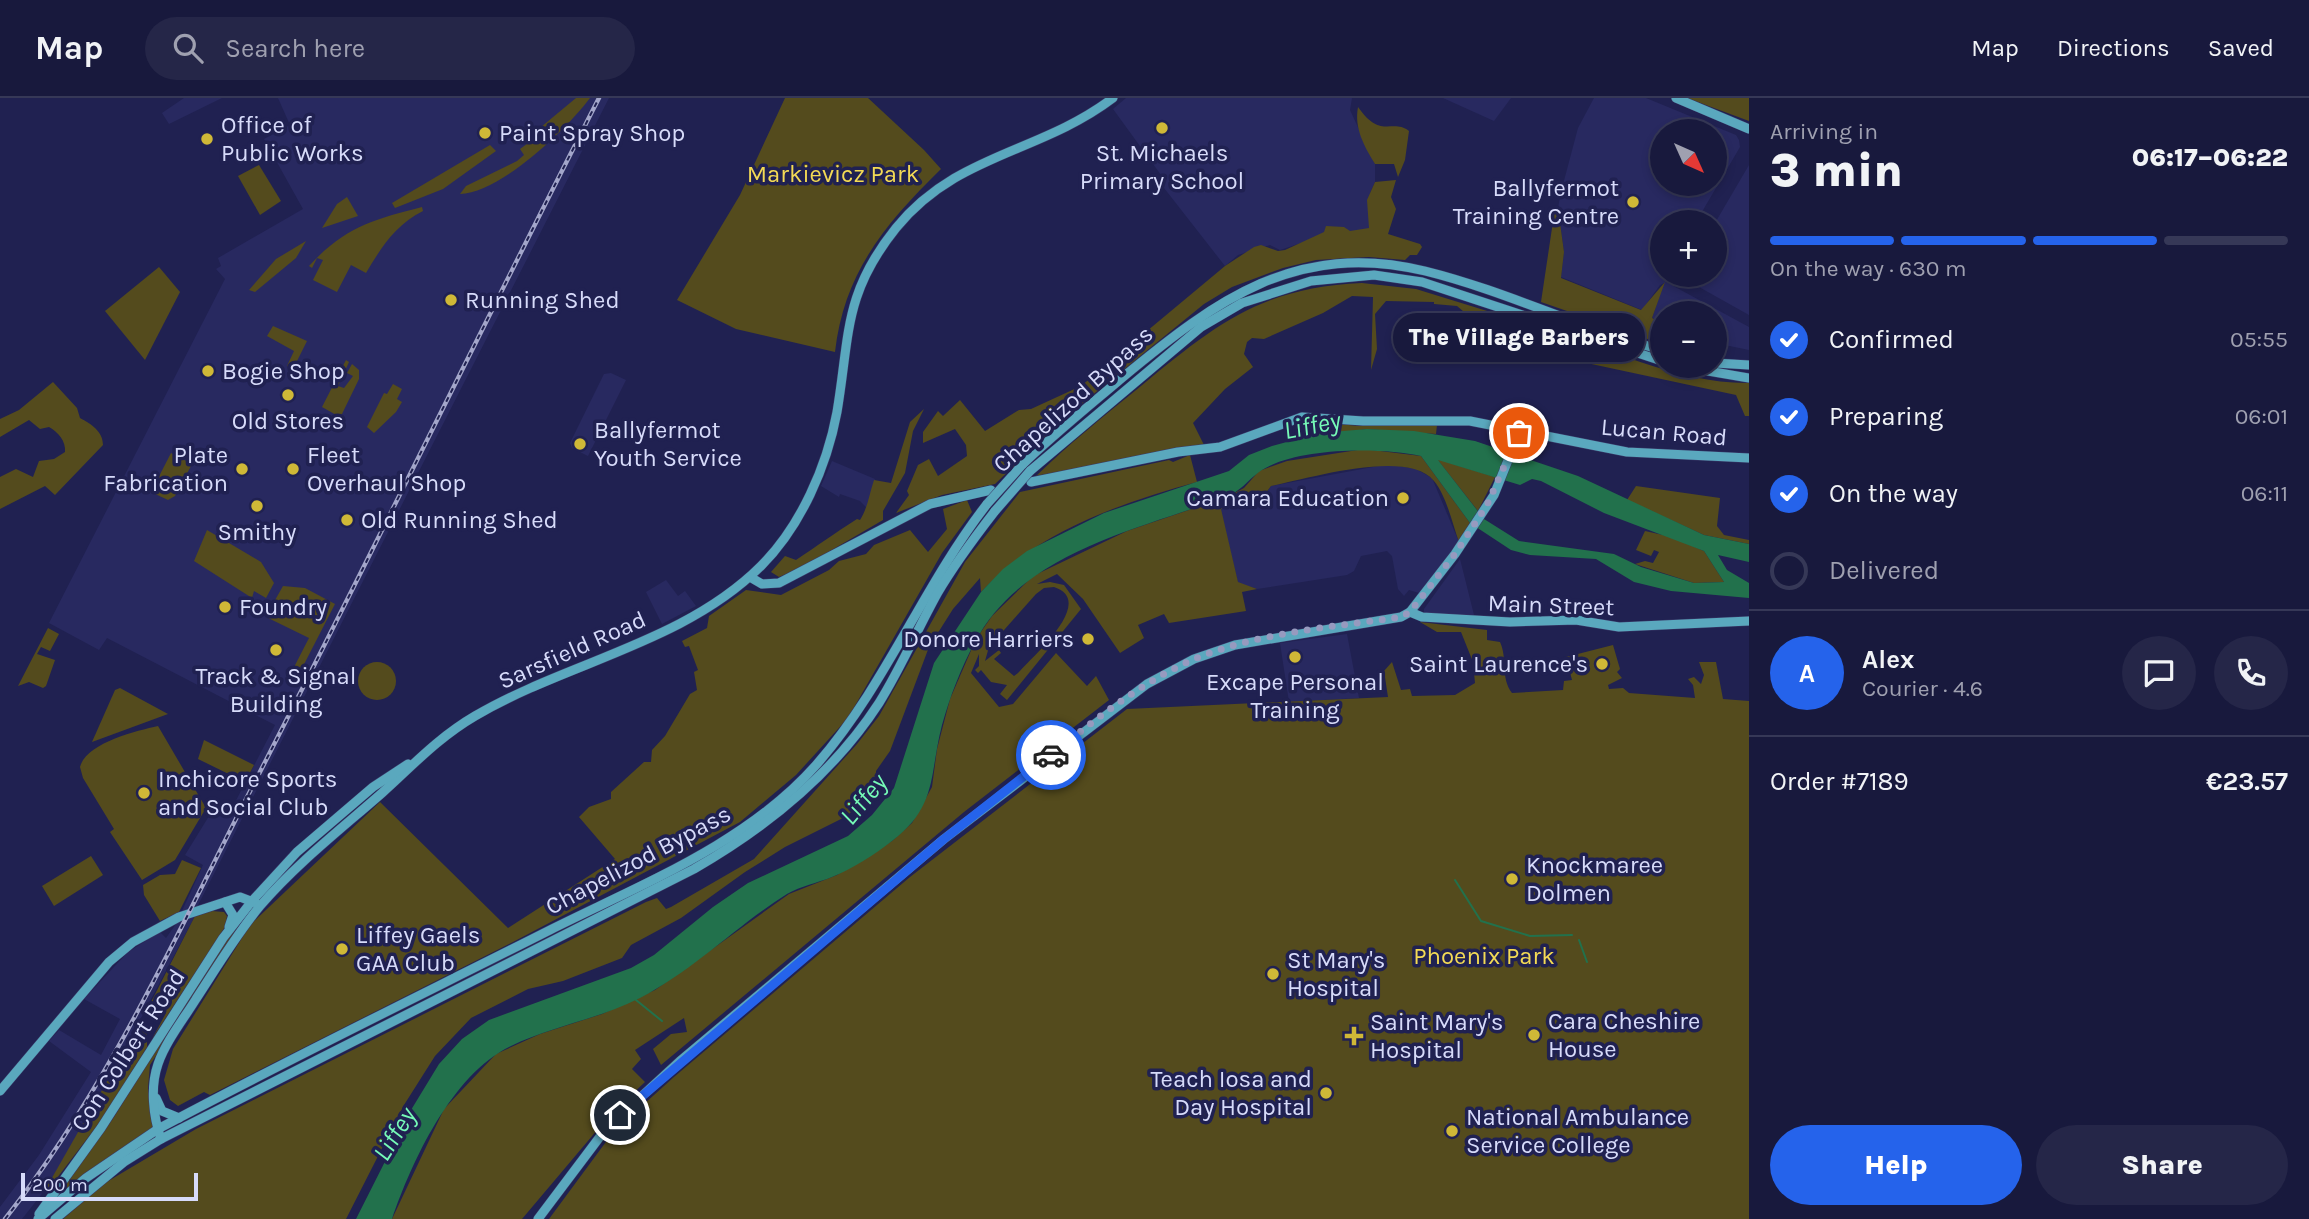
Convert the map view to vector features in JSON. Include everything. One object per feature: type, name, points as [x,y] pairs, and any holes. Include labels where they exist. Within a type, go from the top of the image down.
[{"type":"main road","name":"Sarsfield Road","points":[[256,903],[303,846],[373,787],[485,710],[681,622],[721,599],[750,577],[781,543],[818,476],[836,415],[852,304],[863,279],[893,232],[917,204],[956,175],[1067,129],[1113,98]]},
{"type":"main road","points":[[1676,98],[1749,129]]},
{"type":"main road","name":"Chapelizod Bypass","points":[[160,1134],[178,1118],[676,867],[760,814],[816,765],[861,708],[939,570],[987,504],[1164,343],[1213,306],[1261,282],[1306,269],[1380,264],[1423,271],[1650,346]]},
{"type":"main road","name":"Chapelizod Bypass","points":[[37,1219],[86,1178],[160,1134],[694,869],[763,825],[821,775],[862,726],[879,702],[955,565],[1026,468],[1200,327],[1242,303],[1311,281],[1374,275],[1422,282],[1650,357]]},
{"type":"main road","points":[[1727,364],[1749,365]]},
{"type":"main road","points":[[1727,375],[1749,379]]},
{"type":"main road","name":"Lucan Road","points":[[1031,482],[1178,452],[1220,447],[1301,417],[1363,421],[1469,421],[1519,433],[1534,433],[1627,452],[1749,458]]},
{"type":"main road","points":[[538,1219],[605,1130],[680,1061],[944,839],[1147,684],[1194,659],[1235,645],[1401,617],[1410,612],[1482,512],[1500,481],[1519,433]]},
{"type":"main road","points":[[750,577],[762,584],[779,583],[930,504],[991,490]]},
{"type":"main road","name":"Main Street","points":[[1410,612],[1422,617],[1449,619],[1510,622],[1576,620],[1619,627],[1691,621],[1749,621]]},
{"type":"main road","points":[[0,1091],[119,953],[168,922],[240,897],[256,903]]},
{"type":"main road","points":[[223,938],[233,918],[225,902]]},
{"type":"main road","name":"Con Colbert Road","points":[[160,1134],[154,1090],[158,1063],[256,903]]},
{"type":"main road","name":"Con Colbert Road","points":[[37,1219],[101,1128],[223,938],[256,903]]},
{"type":"main road","points":[[154,1090],[162,1111],[178,1118]]},
{"type":"main road","points":[[55,1219],[160,1134]]},
{"type":"shaded area","points":[[184,98],[222,98],[169,124],[162,113]]},
{"type":"shaded area","points":[[278,98],[609,98],[192,917],[195,916],[85,1124],[45,1190],[22,1219],[0,1219],[0,1207],[39,1155],[91,1072],[49,1041],[59,1030],[101,1055],[120,1019],[84,999],[128,952],[160,932],[166,938],[176,924],[203,865],[185,855],[214,808],[228,816],[275,725],[107,638],[99,650],[49,623],[225,279],[216,269],[221,266],[218,258],[303,209],[264,139],[290,125]]},
{"type":"shaded area","points":[[1126,98],[1352,98],[1350,110],[1375,164],[1375,182],[1370,193],[1380,232],[1335,232],[1280,250],[1270,245],[1238,255],[1225,266],[1157,179],[1161,175],[1113,109]]},
{"type":"shaded area","points":[[1443,98],[1511,98],[1494,121]]},
{"type":"shaded area","name":"Ballyfermot Training Centre","points":[[1594,98],[1646,98],[1697,119],[1650,119],[1650,196],[1711,196],[1703,210],[1650,210],[1650,287],[1659,287],[1642,310],[1561,277],[1564,252],[1558,208],[1578,128]]},
{"type":"shaded area","name":"Ballyfermot Training Centre","points":[[1727,131],[1736,135],[1740,147],[1727,169]]},
{"type":"shaded area","points":[[1749,165],[1749,315],[1699,287],[1727,287],[1727,210],[1723,210]]},
{"type":"shaded area","name":"Ballyfermot Training Centre","points":[[1663,287],[1675,287],[1701,301],[1658,301]]},
{"type":"shaded area","name":"Ballyfermot Training Centre","points":[[1727,315],[1749,327],[1749,350],[1727,345]]},
{"type":"shaded area","points":[[611,373],[626,380],[588,456],[572,448],[570,443],[604,374]]},
{"type":"shaded area","points":[[1367,429],[1414,431],[1475,441],[1578,476],[1704,535],[1749,544],[1749,562],[1718,555],[1727,570],[1749,583],[1749,598],[1671,591],[1634,582],[1596,559],[1530,555],[1511,550],[1470,523],[1421,456],[1383,451],[1338,451],[1274,464],[1259,472],[1231,495],[1086,548],[1052,565],[1022,586],[996,611],[975,642],[945,714],[925,802],[907,828],[855,866],[787,894],[660,987],[608,1012],[527,1039],[490,1059],[470,1077],[437,1121],[411,1171],[392,1219],[356,1219],[411,1110],[439,1064],[462,1039],[489,1020],[631,968],[654,955],[713,907],[748,883],[848,836],[872,815],[894,788],[934,663],[981,592],[1003,569],[1027,551],[1104,513],[1229,471],[1249,455],[1272,446],[1320,433]],"holes":[[[1438,460],[1520,485],[1532,479],[1541,481],[1604,513],[1704,551],[1724,582],[1694,583],[1641,567],[1614,554],[1519,541],[1484,519]]]},
{"type":"shaded area","points":[[832,461],[875,479],[867,508],[860,501],[840,494],[839,497],[821,486]]},
{"type":"shaded area","points":[[1389,464],[1416,469],[1432,478],[1459,542],[1419,593],[1409,590],[1404,596],[1398,589],[1392,556],[1387,551],[1361,556],[1354,571],[1347,575],[1257,589],[1238,583],[1220,508],[1262,499],[1271,486]]},
{"type":"shaded area","points":[[1460,559],[1474,615],[1424,613],[1424,609]]},
{"type":"shaded area","points":[[666,580],[678,596],[685,591],[696,606],[662,624],[646,592]]},
{"type":"shaded area","points":[[1347,634],[1359,698],[1289,702],[1280,643]]},
{"type":"green space","points":[[576,98],[590,98],[531,158],[494,183],[460,194],[466,186],[517,161],[524,155],[520,149],[531,141],[529,137]]},
{"type":"green space","name":"Markievicz Park","points":[[785,98],[868,98],[941,169],[902,209],[858,273],[840,323],[835,352],[736,329],[677,300],[740,195]]},
{"type":"green space","points":[[1687,98],[1749,98],[1749,121]]},
{"type":"green space","points":[[1358,107],[1373,123],[1380,126],[1397,126],[1409,131],[1405,160],[1398,177],[1394,164],[1375,164],[1371,157],[1359,130]]},
{"type":"green space","points":[[490,145],[496,151],[443,189],[395,208],[392,203]]},
{"type":"green space","points":[[259,165],[281,201],[260,215],[238,176]]},
{"type":"green space","points":[[1396,180],[1391,197],[1396,209],[1388,234],[1420,244],[1422,247],[1417,255],[1410,255],[1405,260],[1369,257],[1316,260],[1283,268],[1232,287],[1204,304],[1068,415],[995,484],[942,495],[896,513],[909,495],[907,491],[918,465],[929,459],[938,476],[967,456],[966,445],[955,429],[923,443],[923,432],[938,411],[943,416],[960,400],[985,431],[1019,410],[1031,409],[1081,386],[1225,266],[1254,247],[1261,245],[1278,251],[1285,250],[1324,232],[1326,226],[1344,227],[1350,231],[1369,228],[1367,200],[1375,182]]},
{"type":"green space","points":[[347,197],[358,216],[322,228],[337,204]]},
{"type":"green space","points":[[422,207],[423,211],[404,223],[390,238],[366,273],[351,265],[337,292],[313,280],[323,260],[317,258],[322,253],[347,234],[374,221]]},
{"type":"green space","points":[[1555,208],[1558,208],[1564,252],[1561,278],[1641,310],[1663,287],[1658,301],[1650,301],[1650,340],[1541,302]]},
{"type":"green space","points":[[306,241],[296,258],[255,292],[249,290],[276,259]]},
{"type":"green space","points":[[159,267],[180,292],[145,360],[105,311]]},
{"type":"green space","points":[[1362,283],[1416,289],[1529,324],[1526,336],[1530,350],[1503,345],[1457,306],[1434,302],[1386,301],[1375,314],[1377,349],[1371,370],[1373,297],[1352,296],[1323,313],[1264,339],[1252,338],[1247,342],[1244,354],[1253,367],[1225,389],[1193,423],[1204,445],[1036,476],[1074,441],[1193,345],[1242,313],[1296,292]]},
{"type":"green space","points":[[1405,321],[1448,325],[1469,343],[1440,338],[1410,340],[1410,328],[1404,328]]},
{"type":"green space","points":[[273,326],[307,341],[293,369],[287,366],[294,351],[267,336]]},
{"type":"green space","points":[[1539,326],[1650,365],[1650,377],[1540,353]]},
{"type":"green space","points":[[346,360],[349,362],[338,386],[344,388],[353,376],[347,373],[352,364],[359,370],[359,379],[342,414],[338,416],[322,407]]},
{"type":"green space","points":[[1657,378],[1701,378],[1749,383],[1749,416],[1745,416],[1736,395]]},
{"type":"green space","points":[[53,382],[77,408],[80,418],[99,432],[103,445],[55,495],[45,486],[0,509],[0,477],[16,469],[33,477],[39,461],[54,459],[65,452],[63,441],[55,431],[49,427],[40,429],[29,420],[0,437],[0,419],[19,410]]},
{"type":"green space","points":[[393,384],[402,389],[397,399],[402,402],[396,412],[374,433],[367,427],[384,393],[387,394]]},
{"type":"green space","points":[[924,409],[913,431],[905,473],[883,511],[883,520],[801,568],[779,577],[771,572],[785,556],[796,560],[857,519],[860,520],[874,480],[891,483],[910,422]]},
{"type":"green space","points":[[1304,421],[1360,426],[1437,425],[1436,434],[1367,429],[1296,439]]},
{"type":"green space","points":[[1364,449],[1421,456],[1470,523],[1459,542],[1439,487],[1421,471],[1402,467],[1356,468],[1271,486],[1262,498],[1221,509],[1238,582],[1257,589],[1242,592],[1246,611],[1169,623],[1164,614],[1138,625],[1144,638],[1120,653],[1083,599],[1057,574],[1037,584],[1050,582],[1064,585],[1081,609],[1007,700],[1000,694],[1007,685],[991,682],[981,670],[978,673],[975,670],[979,666],[979,654],[971,673],[999,707],[1013,704],[1056,653],[1087,686],[1096,676],[1109,700],[964,812],[661,1065],[653,1049],[671,1034],[687,1032],[684,1018],[635,1050],[641,1059],[632,1069],[645,1082],[609,1116],[522,1219],[392,1219],[444,1109],[496,1054],[540,1034],[602,1014],[655,990],[789,894],[837,875],[892,841],[912,823],[932,787],[937,749],[950,699],[976,639],[992,616],[1033,576],[1127,531],[1227,497],[1244,488],[1259,471],[1287,461]],"holes":[[[1054,587],[1065,594],[1069,604],[1058,629],[1018,673],[1014,676],[994,659],[1001,653],[999,650],[985,661],[989,647],[1036,594],[1044,588]]]},
{"type":"green space","points":[[171,453],[192,464],[175,496],[168,500],[151,492]]},
{"type":"green space","points":[[1190,455],[1197,482],[1081,522],[1028,552],[981,592],[980,578],[953,609],[929,647],[890,751],[876,771],[876,781],[847,816],[785,847],[745,872],[681,918],[631,945],[622,958],[563,981],[528,989],[471,1018],[435,1056],[404,1105],[346,1219],[63,1219],[105,1183],[196,1129],[646,902],[657,898],[666,909],[754,859],[879,716],[965,562],[1020,492],[1169,460],[1173,462]]},
{"type":"green space","points":[[1437,459],[1495,477],[1478,511]]},
{"type":"green space","points":[[1636,486],[1720,498],[1717,526],[1724,535],[1749,540],[1749,544],[1704,535],[1627,500]]},
{"type":"green space","points":[[967,500],[972,512],[942,553],[848,718],[796,775],[740,822],[513,942],[210,1095],[204,1092],[178,1106],[170,1100],[164,1080],[173,1049],[250,925],[380,802],[508,928],[615,859],[579,817],[589,807],[611,799],[611,792],[644,762],[651,762],[652,750],[665,736],[690,694],[697,690],[694,672],[698,670],[689,646],[685,647],[682,641],[707,628],[709,616],[746,590],[781,595],[829,570],[839,561],[866,554],[874,545],[910,530],[928,552],[947,529],[943,509]]},
{"type":"green space","points":[[207,530],[261,562],[274,583],[266,598],[254,591],[252,598],[194,561]]},
{"type":"green space","points":[[1645,531],[1672,537],[1704,551],[1724,582],[1694,583],[1635,564],[1645,561],[1653,563],[1659,552],[1654,550],[1651,556],[1636,550]]},
{"type":"green space","points":[[283,586],[305,588],[335,604],[298,676],[291,673],[309,638],[266,617],[270,609],[273,610],[277,604],[274,602]]},
{"type":"green space","name":"Phoenix Park","points":[[1420,622],[1487,630],[1487,640],[1500,642],[1506,681],[1512,693],[1563,690],[1564,681],[1572,680],[1566,657],[1613,645],[1620,669],[1617,672],[1622,678],[1608,685],[1609,689],[1623,688],[1629,693],[1695,698],[1693,685],[1688,679],[1694,677],[1701,684],[1704,675],[1699,662],[1716,662],[1723,699],[1749,701],[1749,1219],[549,1219],[614,1131],[674,1077],[910,877],[1127,709],[1388,697],[1384,671],[1392,662],[1401,690],[1410,689],[1412,696],[1455,695],[1475,683],[1473,662],[1461,632],[1437,632]]},
{"type":"green space","points":[[48,628],[59,634],[50,651],[41,647],[37,654],[55,660],[46,686],[43,688],[29,682],[18,686]]},
{"type":"green space","points":[[377,662],[391,667],[396,681],[391,695],[377,700],[363,695],[358,681],[363,667]]},
{"type":"green space","points":[[120,688],[168,714],[92,742],[115,690]]},
{"type":"green space","name":"Inchicore Sports and Social Club","points":[[158,726],[206,808],[175,860],[142,880],[110,832],[114,829],[83,778],[80,767],[92,751],[113,739]]},
{"type":"green space","points":[[204,740],[254,765],[245,782],[198,759]]},
{"type":"green space","points":[[91,856],[103,875],[54,906],[42,886]]},
{"type":"green space","points":[[182,860],[201,868],[179,912],[160,921],[144,895],[143,885],[160,875],[175,874]]},
{"type":"green space","points":[[212,911],[224,912],[227,916],[225,927],[152,1039],[166,1013],[150,1004],[195,916]]},
{"type":"green space","points":[[243,919],[150,1065],[148,1088],[153,1128],[60,1193],[114,1117],[223,942]]},
{"type":"green space","points":[[138,1027],[147,1032],[147,1047],[103,1118],[47,1191],[45,1190]]},
{"type":"waterway","points":[[1455,880],[1481,921],[1530,936],[1572,935]]},
{"type":"waterway","points":[[1579,940],[1587,962]]},
{"type":"waterway","points":[[636,1000],[662,1021]]},
{"type":"railway","points":[[5,1219],[74,1121],[134,1018],[599,98]]},
{"type":"way so far","points":[[1051,755],[1147,684],[1194,659],[1235,645],[1401,617],[1410,612],[1455,554],[1487,505],[1500,481],[1519,433]]},
{"type":"place","name":"St. Michaels Primary School","points":[[1162,128]]},
{"type":"place","name":"Paint Spray Shop","points":[[485,133]]},
{"type":"place","name":"Office of Public Works","points":[[207,139]]},
{"type":"place","name":"Ballyfermot Training Centre","points":[[1633,202]]},
{"type":"place","name":"Running Shed","points":[[451,300]]},
{"type":"place","name":"Bogie Shop","points":[[208,371]]},
{"type":"place","name":"Old Stores","points":[[288,395]]},
{"type":"place","name":"The Village Barbers","points":[[1519,433]]},
{"type":"place","name":"Ballyfermot Youth Service","points":[[580,444]]},
{"type":"place","name":"Plate Fabrication","points":[[242,469]]},
{"type":"place","name":"Fleet Overhaul Shop","points":[[293,469]]},
{"type":"place","name":"Camara Education","points":[[1403,498]]},
{"type":"place","name":"Smithy","points":[[257,506]]},
{"type":"place","name":"Old Running Shed","points":[[347,520]]},
{"type":"place","name":"Foundry","points":[[225,607]]},
{"type":"place","name":"Donore Harriers","points":[[1088,639]]},
{"type":"place","name":"Track & Signal Building","points":[[276,650]]},
{"type":"place","name":"Excape Personal Training","points":[[1295,657]]},
{"type":"place","name":"Saint Laurence's","points":[[1602,664]]},
{"type":"place","name":"Inchicore Sports and Social Club","points":[[144,793]]},
{"type":"place","name":"Knockmaree Dolmen","points":[[1512,879]]},
{"type":"place","name":"Liffey Gaels GAA Club","points":[[342,949]]},
{"type":"place","name":"St Mary's Hospital","points":[[1273,974]]},
{"type":"place","name":"Cara Cheshire House","points":[[1534,1035]]},
{"type":"place","name":"Saint Mary's Hospital","points":[[1354,1036]]},
{"type":"place","name":"Teach Iosa and Day Hospital","points":[[1326,1093]]},
{"type":"place","name":"National Ambulance Service College","points":[[1452,1131]]},
{"type":"route","points":[[620,1115],[729,1019],[944,839],[1051,755]]},
{"type":"water label","name":"Liffey","points":[[1312,425]]},
{"type":"water label","name":"Liffey","points":[[863,799]]},
{"type":"water label","name":"Liffey","points":[[394,1134]]}]
